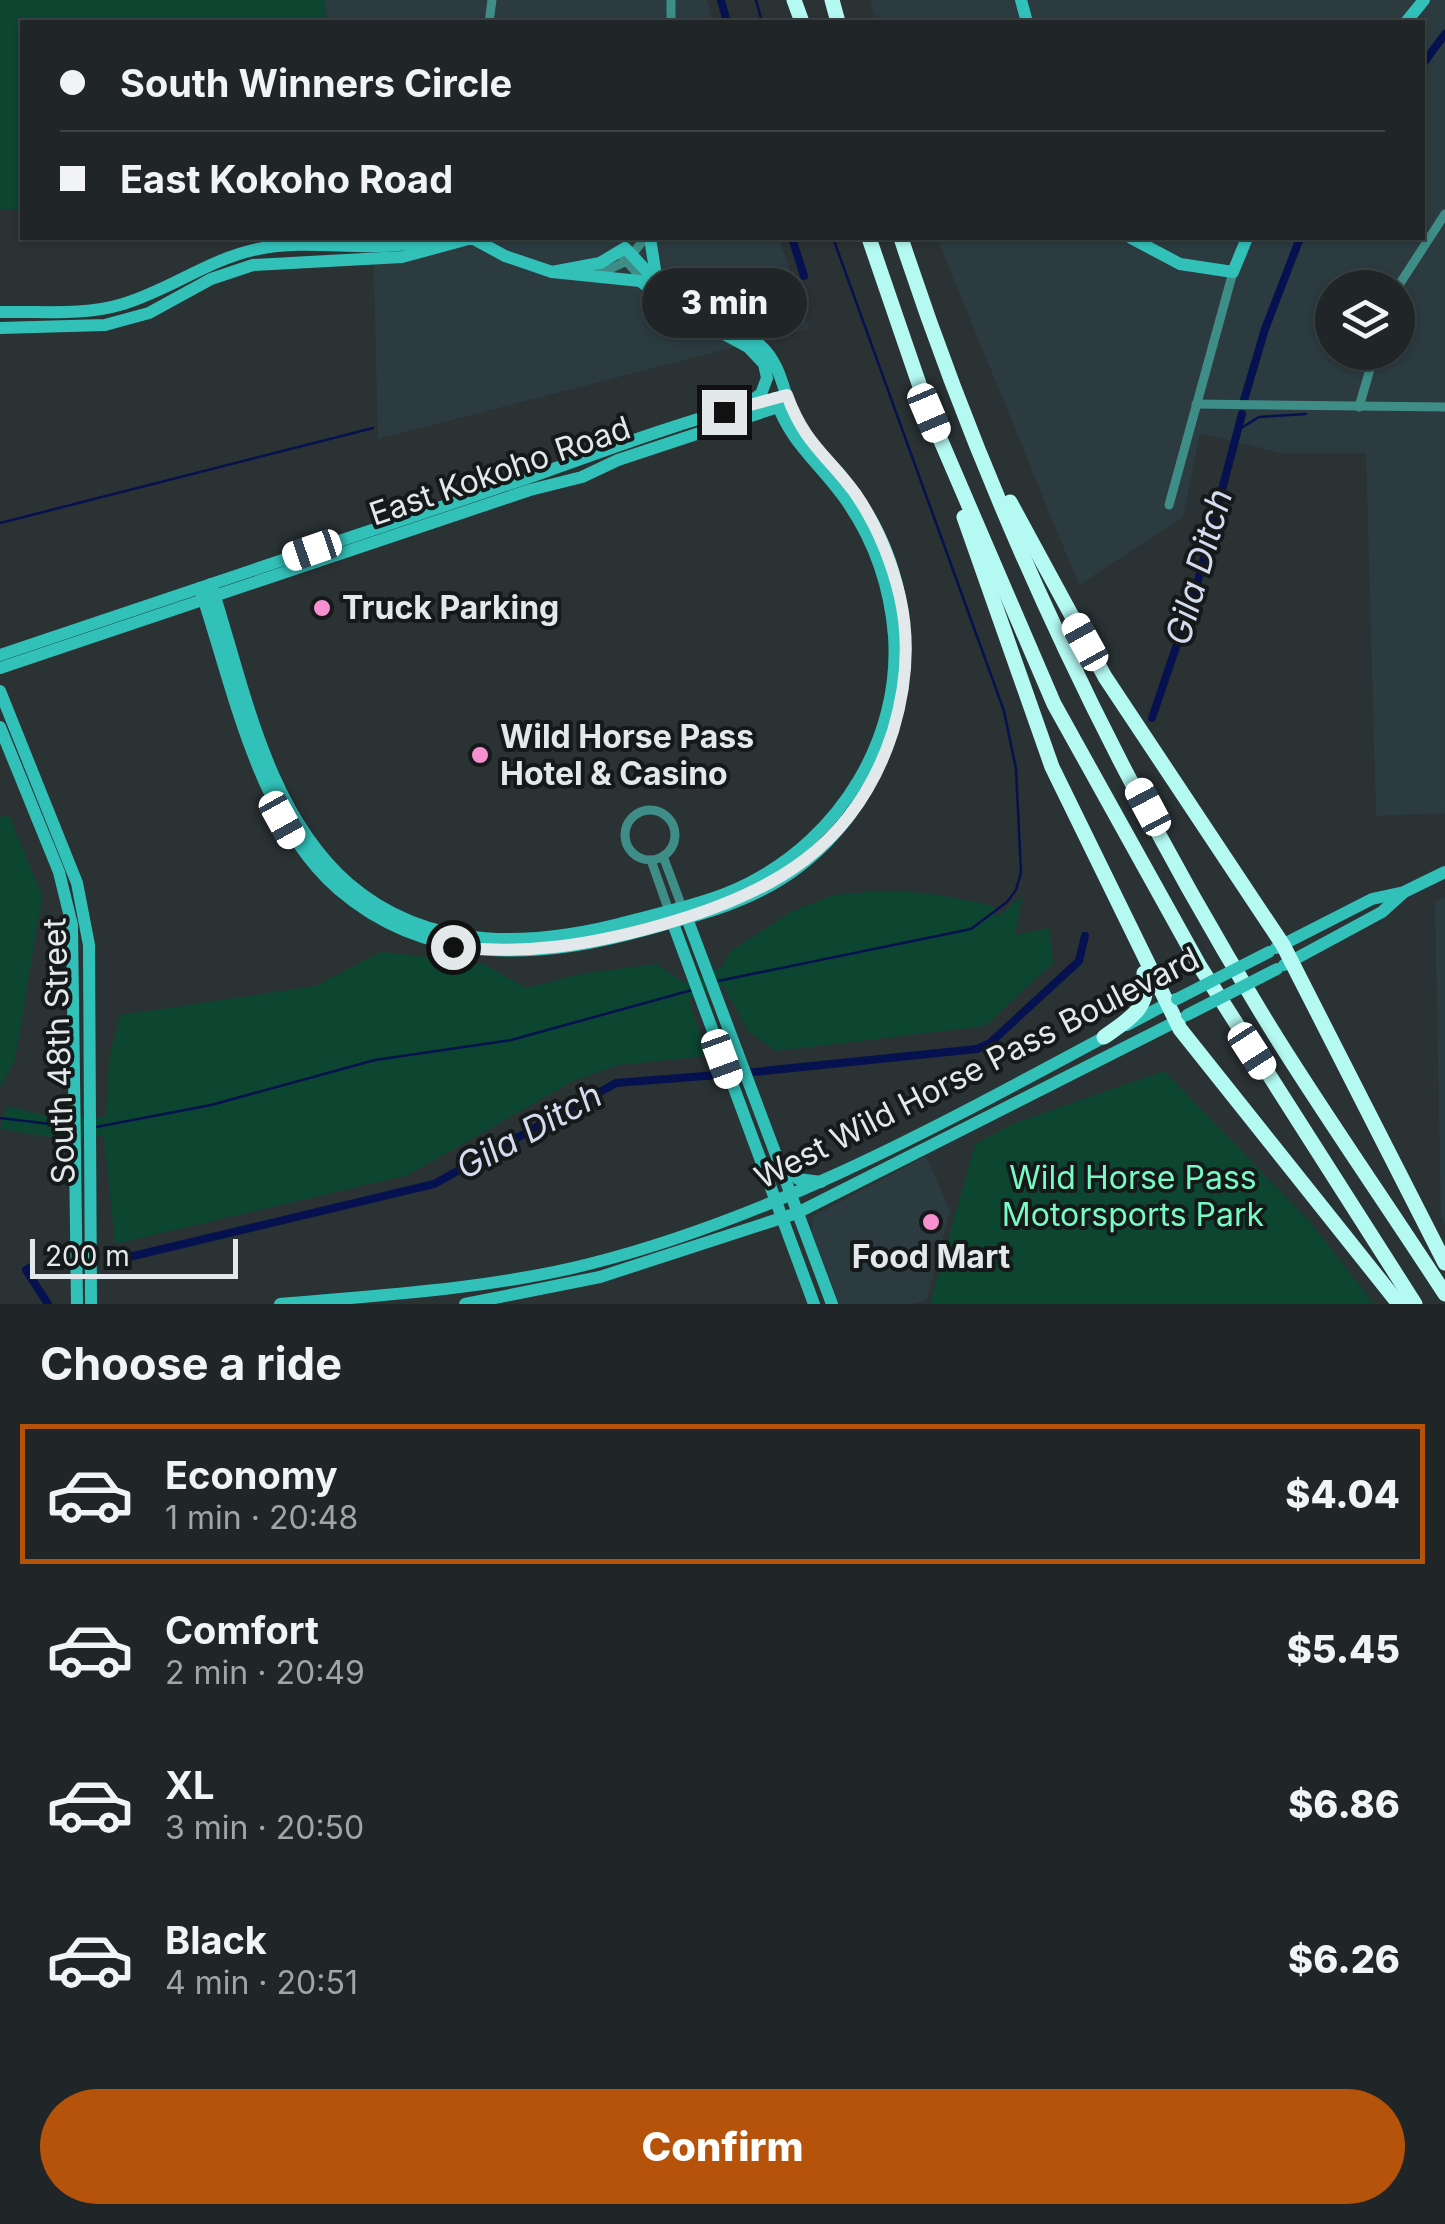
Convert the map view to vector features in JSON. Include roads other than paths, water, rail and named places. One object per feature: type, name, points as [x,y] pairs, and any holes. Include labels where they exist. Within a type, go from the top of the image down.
[{"type":"highway","points":[[870,240],[1046,750],[1129,932],[1182,1018],[1400,1304]]},
{"type":"highway","points":[[902,240],[967,418],[1045,604],[1166,842],[1277,1038],[1445,1294]]},
{"type":"highway","points":[[929,413],[1054,704],[1199,965],[1415,1304]]},
{"type":"highway","points":[[967,418],[1104,677],[1276,948],[1445,1262]]},
{"type":"highway","points":[[1104,1037],[1134,1016],[1147,993],[1129,932]]},
{"type":"street","points":[[1408,20],[1424,0]]},
{"type":"street","points":[[1409,270],[1445,214]]},
{"type":"street","points":[[648,240],[654,272],[670,294]]},
{"type":"street","points":[[1135,240],[1180,264],[1232,272]]},
{"type":"street","points":[[1169,505],[1232,272],[1246,240]]},
{"type":"street","points":[[0,312],[66,312],[124,304],[208,272],[283,260],[389,258],[434,243]]},
{"type":"street","points":[[497,244],[515,260],[552,272],[624,276],[649,286],[674,307],[748,347],[764,364],[764,386],[745,405]]},
{"type":"street","points":[[552,272],[600,263],[628,251]]},
{"type":"street","points":[[592,277],[628,251]]},
{"type":"street","points":[[628,251],[649,286]]},
{"type":"street","points":[[207,592],[271,800],[294,839],[338,889],[400,929],[435,942],[508,953],[677,914],[711,910],[784,877],[814,854],[886,752],[904,680],[906,642],[874,525],[854,492],[802,433],[782,401],[770,355],[756,340],[670,294],[628,251]]},
{"type":"street","points":[[0,328],[90,328],[141,316],[208,272]]},
{"type":"street","points":[[66,312],[66,328]]},
{"type":"street","points":[[1359,407],[1370,370]]},
{"type":"street","name":"East Kokoho Road","points":[[449,511],[568,482],[611,456],[745,405],[782,401]]},
{"type":"street","name":"East Kokoho Road","points":[[0,655],[207,592],[449,511],[584,454],[611,456],[782,401]]},
{"type":"street","points":[[1196,404],[1445,407]]},
{"type":"street","name":"East Kokoho Road","points":[[0,668],[207,592]]},
{"type":"street","name":"South 48th Street","points":[[0,691],[65,850],[84,916],[90,963],[77,1304]]},
{"type":"street","name":"South 48th Street","points":[[0,727],[59,872],[72,925],[84,1121]]},
{"type":"street","points":[[677,914],[777,868],[850,803]]},
{"type":"street","points":[[645,811],[662,814],[673,826],[674,843],[664,856],[652,860],[632,852],[625,836],[631,820],[645,811]]},
{"type":"street","points":[[664,856],[677,914]]},
{"type":"street","points":[[652,860],[700,978],[713,990],[740,1055],[832,1304]]},
{"type":"street","points":[[1404,892],[1445,872]]},
{"type":"street","name":"West Wild Horse Pass Boulevard","points":[[280,1304],[507,1281],[588,1264],[709,1229],[822,1182],[1372,900],[1404,892]]},
{"type":"street","name":"West Wild Horse Pass Boulevard","points":[[465,1304],[600,1277],[797,1213],[1284,965],[1382,912],[1404,892]]},
{"type":"street","points":[[711,910],[698,927],[699,996],[779,1220],[814,1304]]},
{"type":"street","name":"South 48th Street","points":[[84,1137],[91,1304]]},
{"type":"street","points":[[777,1159],[798,1179],[822,1182]]},
{"type":"waterway","points":[[721,0],[726,20]]},
{"type":"waterway","points":[[756,0],[761,20]]},
{"type":"waterway","name":"Gila Ditch","points":[[1425,61],[1445,34]]},
{"type":"waterway","points":[[793,240],[804,276]]},
{"type":"waterway","points":[[718,981],[971,929],[1007,902],[1016,890],[1021,872],[1016,769],[1004,711],[834,240]]},
{"type":"waterway","name":"Gila Ditch","points":[[1244,400],[1265,329],[1299,240]]},
{"type":"waterway","name":"Gila Ditch","points":[[1152,718],[1196,588],[1242,414]]},
{"type":"waterway","points":[[1238,430],[1259,417],[1306,414]]},
{"type":"waterway","points":[[0,523],[373,428]]},
{"type":"waterway","name":"Gila Ditch","points":[[744,1073],[977,1049],[990,1043],[1079,961],[1085,936]]},
{"type":"waterway","points":[[96,1127],[211,1105],[375,1060],[511,1040],[692,990]]},
{"type":"waterway","name":"Gila Ditch","points":[[108,1262],[434,1184],[616,1083],[730,1074]]},
{"type":"waterway","points":[[0,1118],[68,1126]]},
{"type":"waterway","name":"Gila Ditch","points":[[31,1267],[26,1270],[48,1304]]},
{"type":"place","name":"Truck Parking","points":[[322,608]]},
{"type":"place","name":"Wild Horse Pass Hotel & Casino","points":[[480,755]]},
{"type":"place","name":"Food Mart","points":[[931,1222]]},
{"type":"park label","name":"Wild Horse Pass Motorsports Park","points":[[1133,1196]]}]
